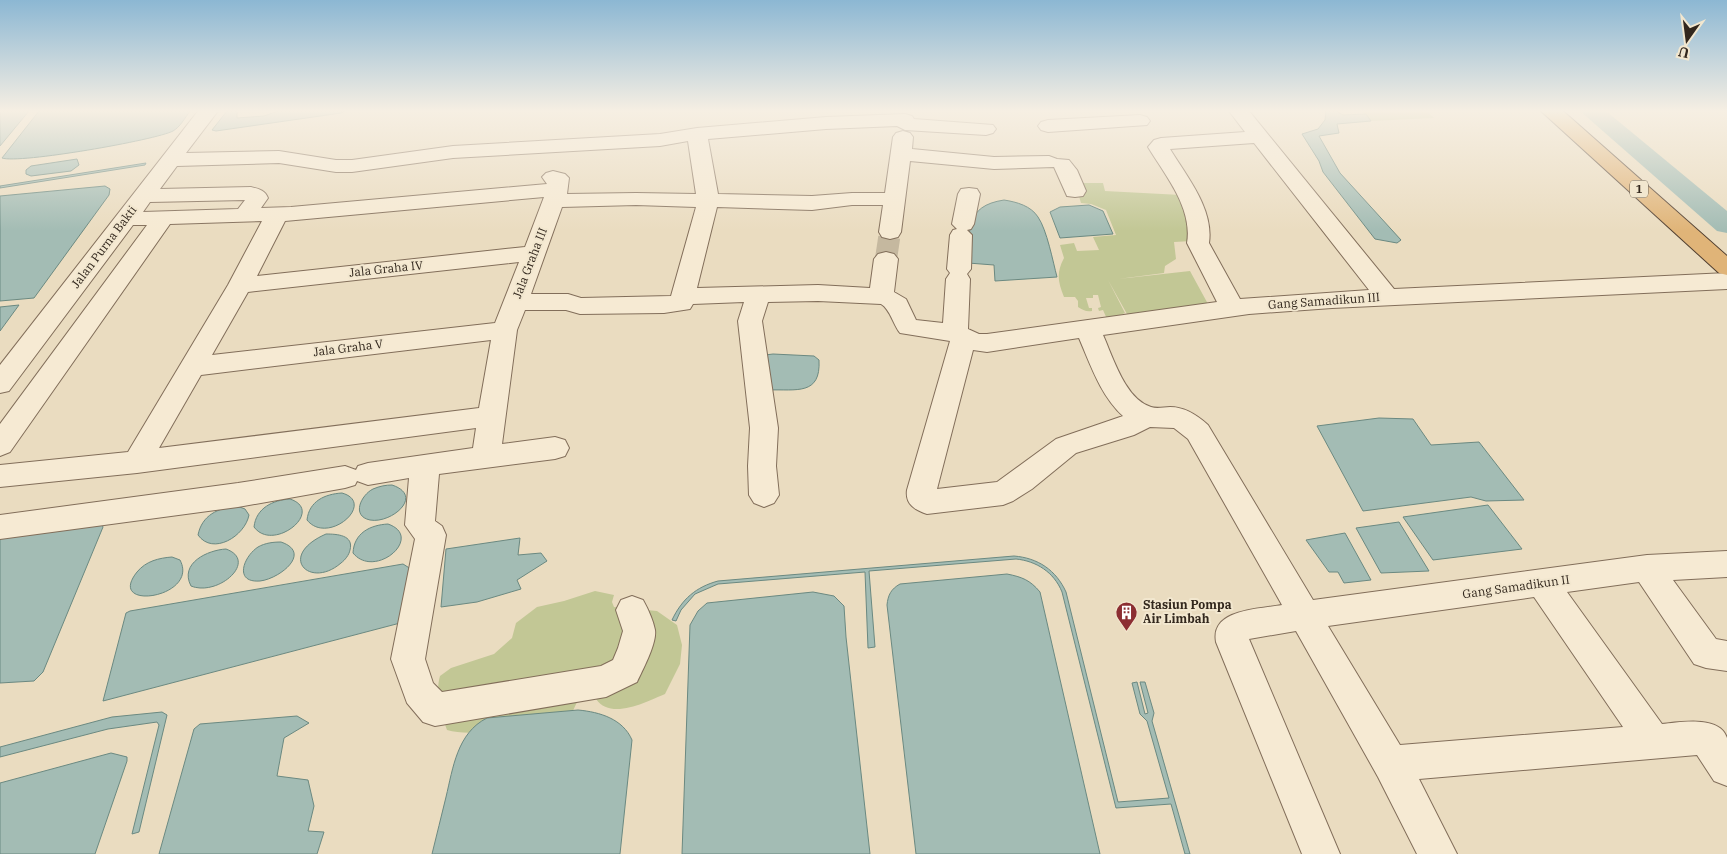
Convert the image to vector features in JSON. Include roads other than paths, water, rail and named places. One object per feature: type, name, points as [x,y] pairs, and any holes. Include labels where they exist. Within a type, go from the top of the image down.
[{"type":"highway","name":"1","points":[[1596,151],[1727,268]]},
{"type":"street","name":"Jalan Purna Bakti","points":[[0,384],[178,151]]},
{"type":"street","points":[[170,160],[279,157],[336,166],[352,166],[453,152],[475,151]]},
{"type":"street","points":[[685,297],[683,294],[708,201],[700,151]]},
{"type":"street","points":[[890,232],[901,151]]},
{"type":"street","points":[[1054,151],[1056,162]]},
{"type":"street","points":[[1160,151],[1194,207],[1201,236],[1198,242],[1232,308]]},
{"type":"street","points":[[1270,151],[1387,297]]},
{"type":"street","points":[[901,154],[994,163],[1056,162],[1067,170],[1075,192]]},
{"type":"street","points":[[125,219],[277,214],[461,198],[466,183],[470,181],[552,176],[558,178],[556,195],[812,203],[852,199],[895,199]]},
{"type":"street","points":[[143,196],[251,193],[256,195],[257,198],[246,214]]},
{"type":"street","points":[[969,194],[962,230],[959,274],[959,335],[921,497],[927,502],[1003,493],[1022,481],[1066,446],[1124,428],[1146,417],[1177,417],[1191,424],[1198,432],[1391,764],[1438,854]]},
{"type":"street","name":"Jala Graha III","points":[[486,456],[505,330],[556,195]]},
{"type":"street","points":[[137,462],[240,285],[277,214]]},
{"type":"street","points":[[0,445],[163,218]]},
{"type":"street","name":"Jala Graha IV","points":[[240,285],[533,253]]},
{"type":"street","points":[[515,302],[568,302],[580,306],[664,306],[680,303],[685,297],[818,293],[881,296],[886,259]]},
{"type":"street","name":"Gang Samadikun III","points":[[881,296],[892,298],[897,302],[909,327],[959,335],[975,342],[987,343],[1232,308],[1387,297],[1727,282]]},
{"type":"street","points":[[759,294],[750,321],[762,396],[764,495]]},
{"type":"street","name":"Jala Graha V","points":[[191,367],[505,330]]},
{"type":"street","points":[[1088,330],[1119,397],[1132,409],[1146,417]]},
{"type":"street","points":[[0,476],[137,462],[491,416]]},
{"type":"street","points":[[0,527],[238,495],[357,475],[555,448]]},
{"type":"street","points":[[425,465],[420,525],[430,535],[408,659],[419,692],[435,710],[606,681],[626,672],[639,631],[632,610]]},
{"type":"street","name":"Gang Samadikun II","points":[[1321,854],[1233,642],[1231,633],[1238,627],[1305,615],[1543,584],[1646,568],[1727,564]]},
{"type":"street","points":[[1646,568],[1706,653],[1727,656]]},
{"type":"street","points":[[1543,584],[1654,742]]},
{"type":"street","points":[[1391,764],[1703,738],[1727,768]]},
{"type":"water","points":[[8,151],[79,151],[34,158],[2,158]]},
{"type":"water","points":[[1313,151],[1327,151],[1340,173],[1401,240],[1397,243],[1375,239],[1323,172]]},
{"type":"water","points":[[77,159],[79,165],[71,171],[31,176],[26,174],[26,170],[31,166]]},
{"type":"water","points":[[146,163],[145,165],[0,188],[0,186]]},
{"type":"water","points":[[105,186],[110,189],[109,195],[34,298],[0,301],[0,196]]},
{"type":"water","points":[[1004,200],[1023,205],[1032,210],[1038,217],[1047,238],[1057,277],[995,281],[994,265],[968,263],[970,231],[976,214],[991,203]]},
{"type":"water","points":[[1089,205],[1103,211],[1113,234],[1060,238],[1050,212],[1060,207]]},
{"type":"water","points":[[19,305],[0,331],[0,307]]},
{"type":"water","points":[[765,355],[814,356],[819,360],[819,372],[816,380],[811,385],[797,390],[769,390]]},
{"type":"water","points":[[1379,418],[1413,419],[1431,445],[1479,442],[1524,500],[1486,501],[1471,497],[1363,511],[1317,426]]},
{"type":"water","points":[[392,485],[401,490],[405,496],[405,502],[401,508],[387,518],[370,520],[364,518],[359,510],[365,496],[376,488]]},
{"type":"water","points":[[342,493],[351,498],[354,505],[352,513],[346,520],[337,526],[326,528],[316,527],[307,520],[308,513],[314,503],[324,497]]},
{"type":"water","points":[[290,499],[300,505],[302,512],[299,520],[293,527],[283,533],[273,535],[262,534],[254,527],[255,520],[266,506],[277,501]]},
{"type":"water","points":[[1488,505],[1522,549],[1433,560],[1403,517]]},
{"type":"water","points":[[237,506],[245,509],[249,515],[246,523],[235,536],[228,541],[212,544],[204,541],[198,535],[203,522],[212,514]]},
{"type":"water","points":[[101,522],[103,527],[43,672],[34,681],[0,683],[0,537]]},
{"type":"water","points":[[1399,522],[1429,571],[1381,573],[1356,528]]},
{"type":"water","points":[[388,524],[398,530],[401,538],[399,546],[393,554],[373,562],[362,560],[353,553],[356,540],[364,531],[375,526]]},
{"type":"water","points":[[1345,533],[1371,580],[1344,583],[1338,572],[1329,572],[1306,540]]},
{"type":"water","points":[[326,534],[347,538],[351,545],[349,554],[342,562],[329,570],[319,573],[309,571],[303,567],[301,560],[303,552],[311,543]]},
{"type":"water","points":[[520,538],[518,555],[541,553],[547,561],[517,580],[521,589],[477,602],[441,607],[446,549]]},
{"type":"water","points":[[281,542],[290,547],[294,552],[290,565],[276,576],[268,579],[260,581],[246,578],[244,573],[245,562],[253,551],[263,545]]},
{"type":"water","points":[[226,549],[235,554],[238,561],[237,569],[231,576],[212,587],[191,586],[188,578],[192,564],[204,555]]},
{"type":"water","points":[[1014,556],[1031,559],[1045,566],[1057,577],[1066,592],[1118,802],[1169,798],[1147,721],[1140,714],[1132,683],[1137,682],[1145,714],[1148,713],[1140,682],[1145,682],[1154,713],[1152,721],[1190,854],[1185,854],[1171,804],[1116,808],[1062,592],[1049,573],[1037,565],[1016,559],[869,571],[875,647],[868,648],[865,572],[718,584],[695,594],[681,610],[676,621],[672,620],[680,606],[690,595],[696,590],[718,581]]},
{"type":"water","points":[[172,557],[180,560],[183,573],[177,584],[167,591],[154,595],[142,596],[133,592],[130,585],[137,572],[144,565],[162,558]]},
{"type":"water","points":[[403,564],[411,569],[404,622],[103,701],[126,613],[130,611]]},
{"type":"water","points":[[1007,574],[1025,580],[1040,592],[1100,854],[916,854],[887,605],[888,598],[892,590],[900,584]]},
{"type":"water","points":[[813,592],[834,596],[844,606],[870,854],[682,854],[690,625],[698,611],[707,603]]},
{"type":"water","points":[[578,710],[610,718],[623,727],[632,740],[620,854],[432,854],[454,763],[463,742],[477,725],[487,718]]},
{"type":"water","points":[[162,712],[167,715],[139,832],[132,834],[159,725],[157,722],[108,729],[0,757],[0,747],[112,717]]},
{"type":"water","points":[[297,716],[309,723],[284,738],[277,776],[308,780],[314,806],[308,831],[324,832],[317,854],[159,854],[194,729],[200,724]]},
{"type":"water","points":[[111,753],[127,757],[127,761],[95,854],[0,854],[0,783]]},
{"type":"waterway","points":[[1639,151],[1727,225]]},
{"type":"tunnel","points":[[886,259],[890,232]]},
{"type":"place","name":"Stasiun Pompa Air Limbah","points":[[1127,631]]}]
